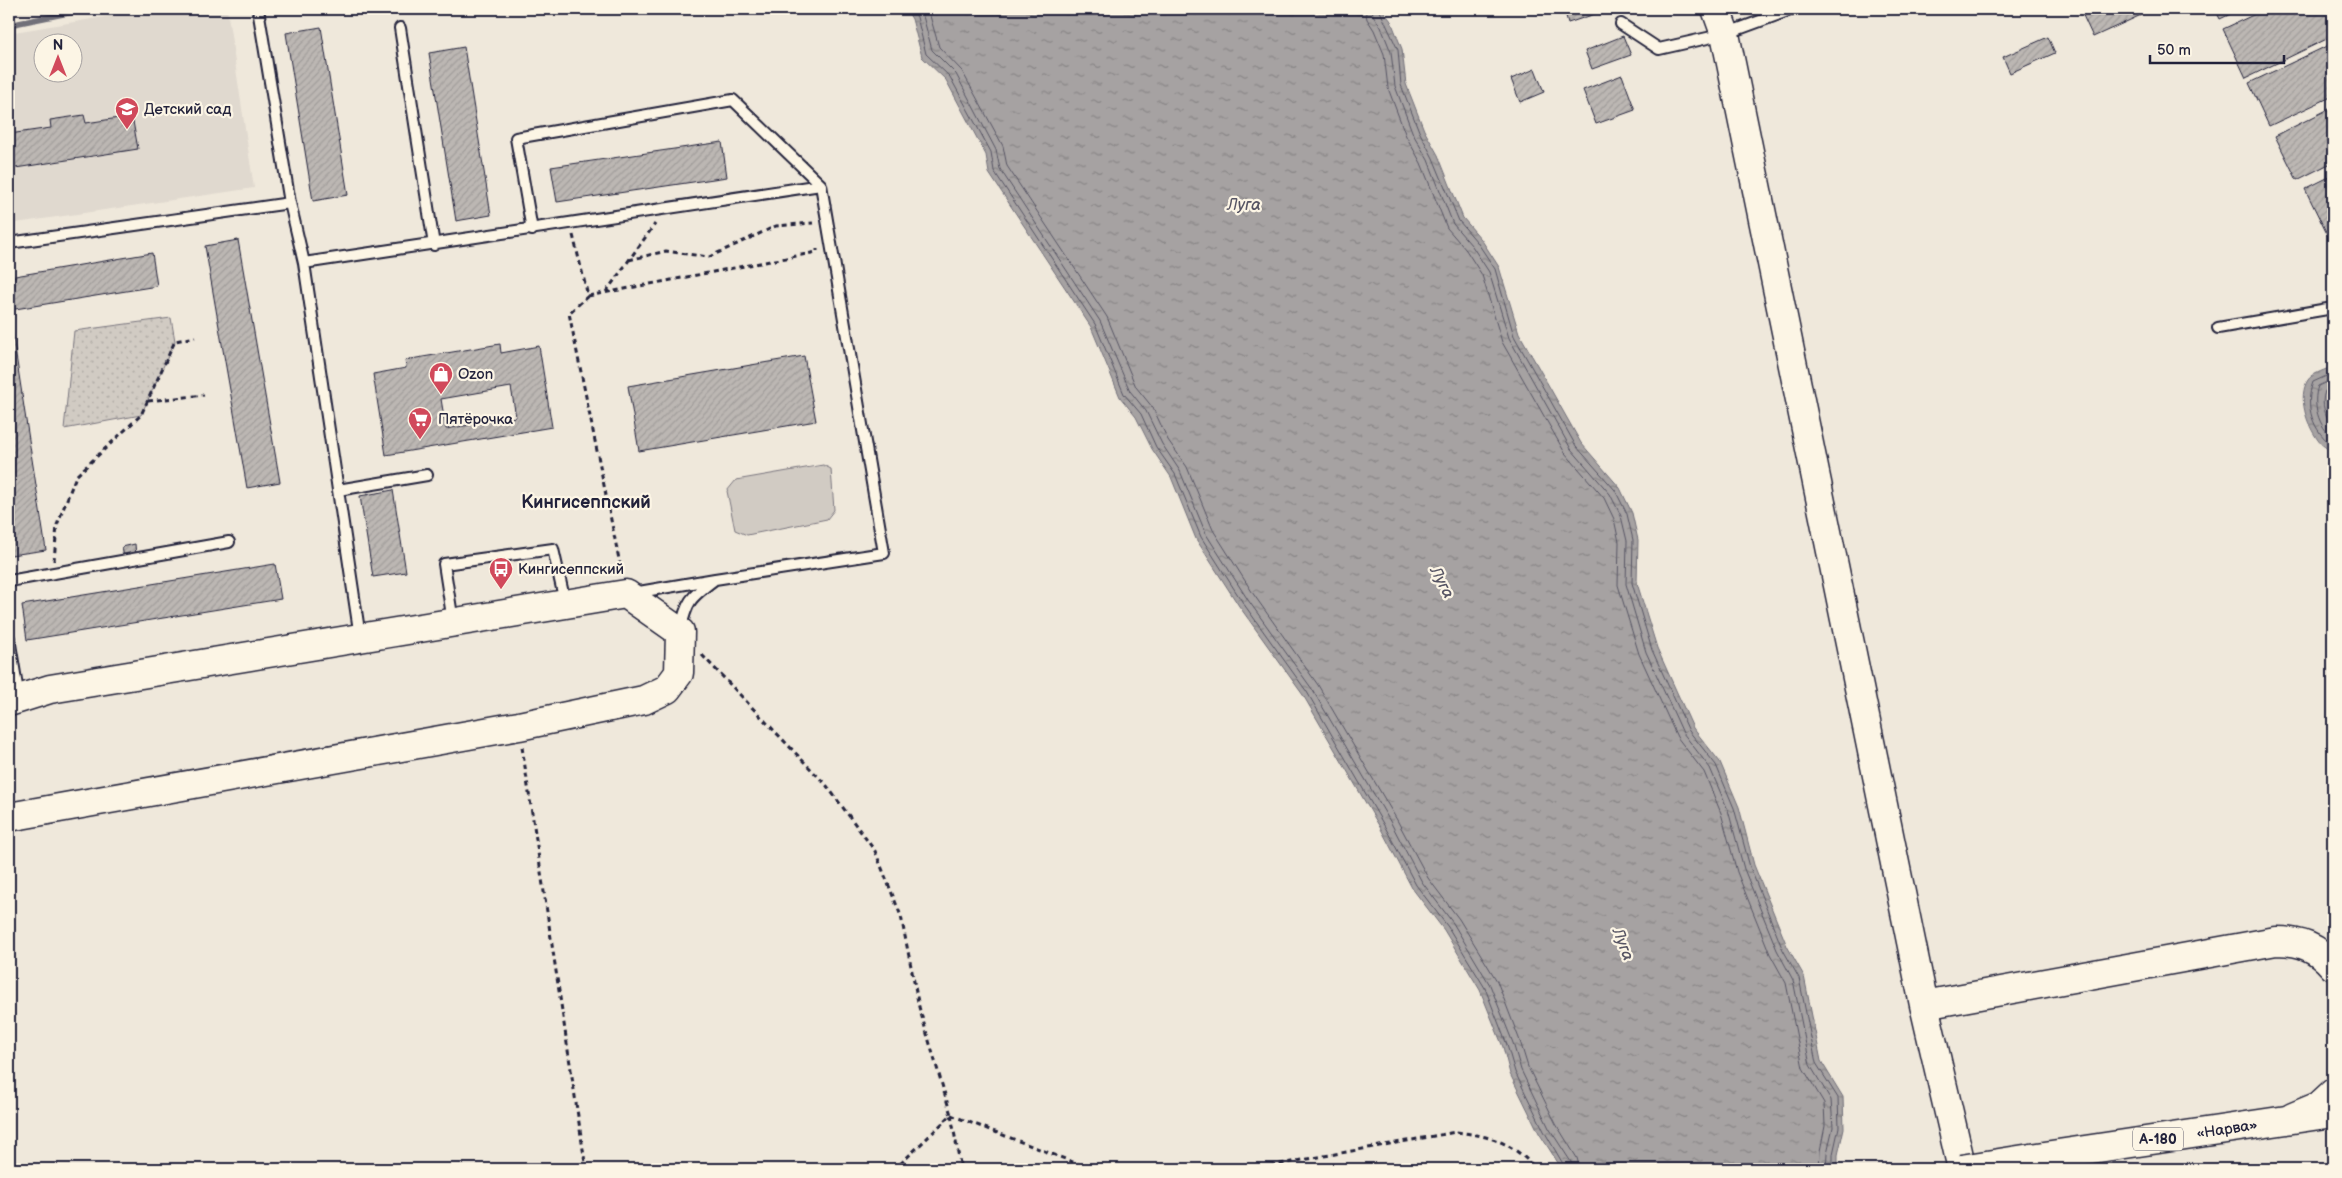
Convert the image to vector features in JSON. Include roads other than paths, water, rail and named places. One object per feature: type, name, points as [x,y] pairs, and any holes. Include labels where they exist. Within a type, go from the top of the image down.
[{"type":"main road","points":[[1716,9],[1725,34],[1924,1004],[1962,1169]]},
{"type":"main road","points":[[9,817],[518,726],[644,700],[667,689],[680,674],[680,632],[626,594],[50,689],[14,701]]},
{"type":"main road","points":[[1924,1004],[2276,941],[2291,941],[2311,946],[2333,966]]},
{"type":"main road","points":[[2284,1120],[2319,1106],[2333,1093]]},
{"type":"main road","name":"«Нарва»","points":[[1962,1169],[2333,1113]]},
{"type":"main road","points":[[2284,1120],[2333,1125]]},
{"type":"lane","points":[[258,9],[290,203],[304,263],[360,637]]},
{"type":"lane","points":[[1621,24],[1659,49],[1725,34],[1793,9]]},
{"type":"lane","points":[[400,28],[434,245]]},
{"type":"lane","points":[[532,230],[516,138],[733,100],[821,185],[884,553],[626,594]]},
{"type":"lane","points":[[304,263],[434,245],[821,185]]},
{"type":"lane","points":[[9,243],[290,203]]},
{"type":"lane","points":[[2218,328],[2333,308]]},
{"type":"lane","points":[[338,490],[427,475]]},
{"type":"lane","points":[[9,581],[229,542]]},
{"type":"lane","points":[[453,622],[444,564],[554,549],[565,603]]},
{"type":"lane","points":[[680,632],[686,605],[696,593],[715,579]]},
{"type":"lane","points":[[9,638],[14,701]]},
{"type":"water","name":"Луга","points":[[906,9],[1382,9],[1391,21],[1402,49],[1406,84],[1424,130],[1438,155],[1463,218],[1481,239],[1499,267],[1519,333],[1581,443],[1620,488],[1632,513],[1638,540],[1637,583],[1657,648],[1693,728],[1720,762],[1739,807],[1754,865],[1787,946],[1804,976],[1821,1061],[1843,1097],[1844,1128],[1838,1155],[1838,1169],[1562,1169],[1539,1133],[1510,1074],[1503,1047],[1480,990],[1444,930],[1412,888],[1381,829],[1303,695],[1239,606],[1196,539],[1171,477],[1152,449],[1136,417],[1120,397],[1091,327],[989,173],[986,155],[946,80],[922,57],[912,19]]},
{"type":"water","points":[[2333,368],[2333,452],[2321,444],[2314,434],[2307,419],[2303,402],[2303,394],[2308,380],[2315,374]]},
{"type":"waterway","points":[[9,25],[88,9]]},
{"type":"place","name":"Детский сад","points":[[127,130]]},
{"type":"place","name":"Ozon","points":[[441,395]]},
{"type":"place","name":"Пятёрочка","points":[[420,440]]},
{"type":"place","name":"Кингисеппский","points":[[501,590]]},
{"type":"district","name":"Кингисеппский","points":[[586,502]]}]
